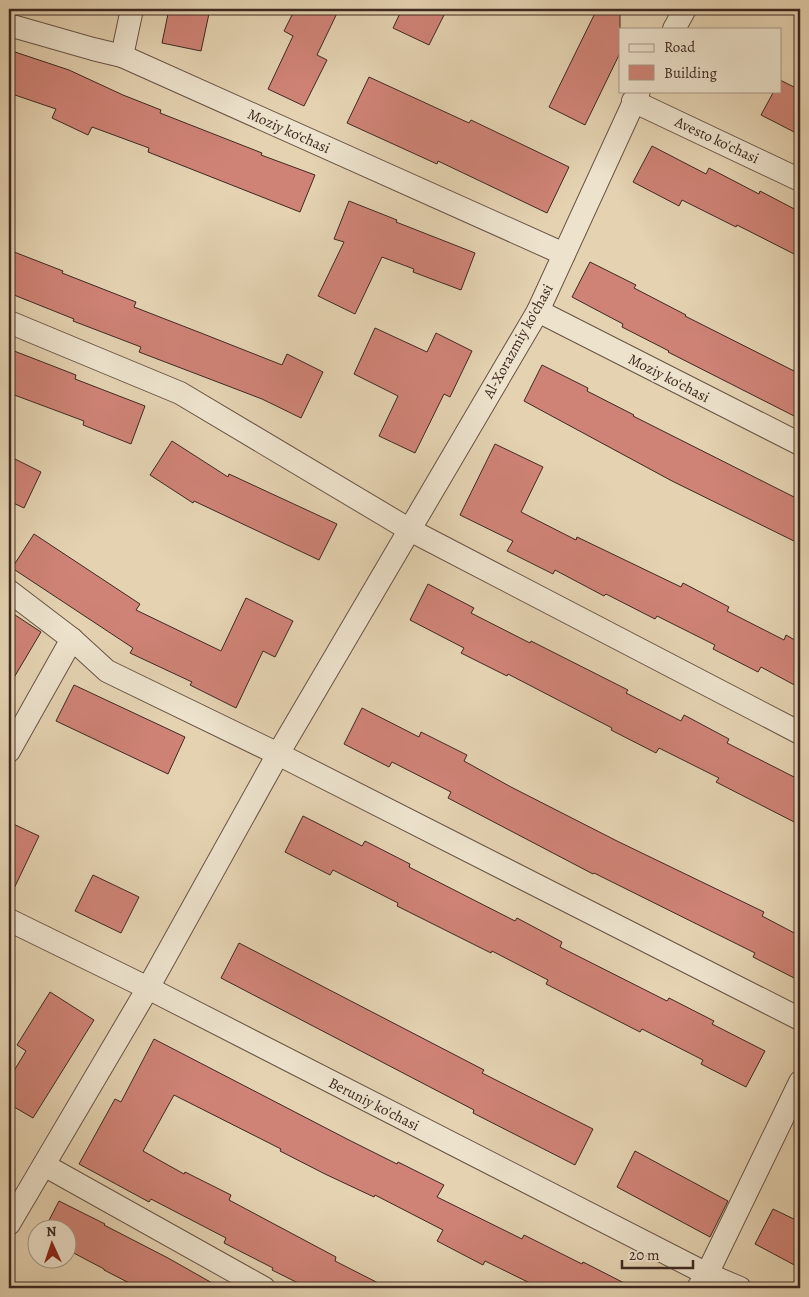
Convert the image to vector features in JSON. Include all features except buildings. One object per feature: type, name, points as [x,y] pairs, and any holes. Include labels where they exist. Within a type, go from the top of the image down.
[{"type":"street","points":[[122,56],[132,9]]},
{"type":"street","points":[[675,28],[685,9]]},
{"type":"street","name":"Moziy ko‘chasi","points":[[9,25],[122,56],[564,254]]},
{"type":"street","name":"Al-Xorazmiy ko'chasi","points":[[9,1224],[148,988],[278,754],[538,311],[636,96]]},
{"type":"street","name":"Avesto ko'chasi","points":[[636,96],[800,180]]},
{"type":"street","name":"Moziy ko‘chasi","points":[[538,311],[800,444]]},
{"type":"street","points":[[9,322],[180,393],[410,530],[800,733]]},
{"type":"street","points":[[9,591],[72,639],[107,671],[278,754],[800,1019]]},
{"type":"street","points":[[9,751],[72,639]]},
{"type":"street","name":"Beruniy ko'chasi","points":[[9,920],[148,988],[703,1281],[740,1288]]},
{"type":"street","points":[[703,1281],[800,1082]]},
{"type":"street","points":[[44,1164],[264,1288]]}]
